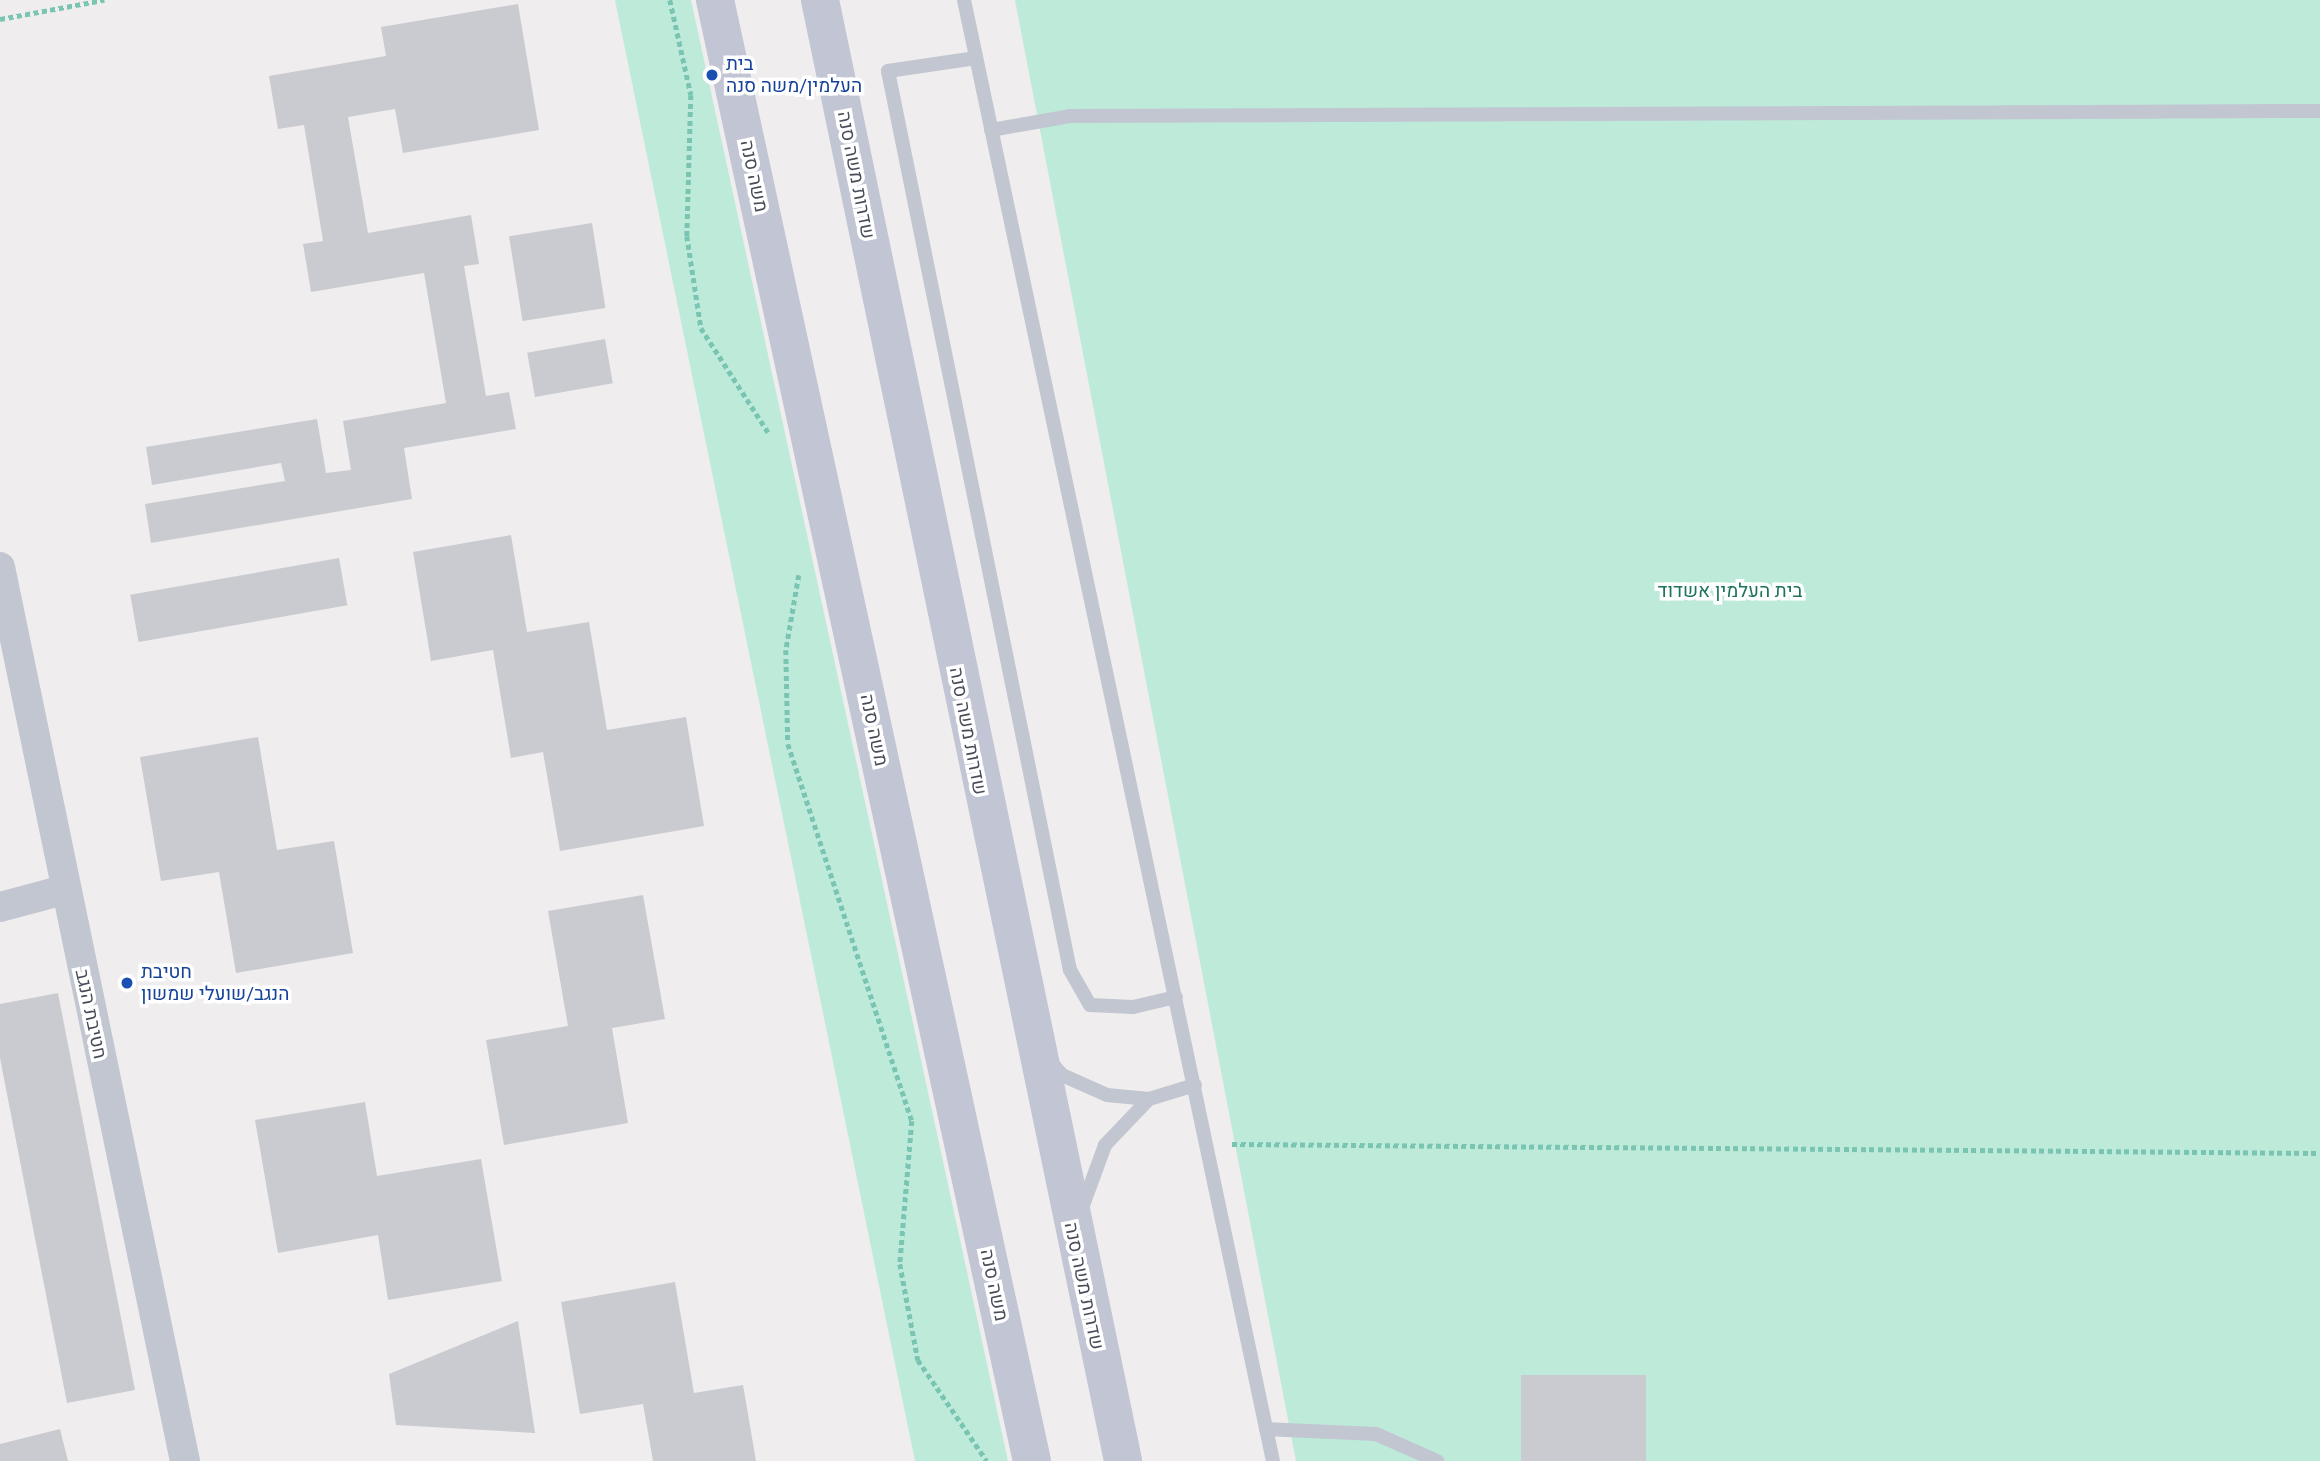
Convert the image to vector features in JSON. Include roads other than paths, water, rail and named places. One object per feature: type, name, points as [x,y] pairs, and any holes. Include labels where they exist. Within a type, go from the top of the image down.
[{"type":"main road","name":"משה סנה","points":[[715,0],[1032,1461]]},
{"type":"main road","name":"שדרות משה סנה","points":[[820,0],[1031,1040],[1123,1461]]},
{"type":"street","name":"חטיבת הנגב","points":[[0,567],[64,890],[185,1461]]},
{"type":"street","points":[[0,907],[64,890]]},
{"type":"lane","points":[[964,0],[1273,1461]]},
{"type":"lane","points":[[976,58],[888,71],[1070,970],[1090,1005],[1133,1007],[1176,997]]},
{"type":"lane","points":[[991,130],[1070,116],[2320,111]]},
{"type":"lane","points":[[1031,1040],[1062,1075],[1085,1087],[1149,1099],[1195,1085]]},
{"type":"lane","points":[[1073,1235],[1105,1144],[1149,1099]]},
{"type":"lane","points":[[1266,1429],[1376,1434],[1437,1461]]},
{"type":"place","name":"בית העלמין/משה סנה","points":[[712,75]]},
{"type":"place","name":"חטיבת הנגב/שועלי שמשון","points":[[127,983]]},
{"type":"park label","name":"בית העלמין אשדוד","points":[[1730,591]]}]
